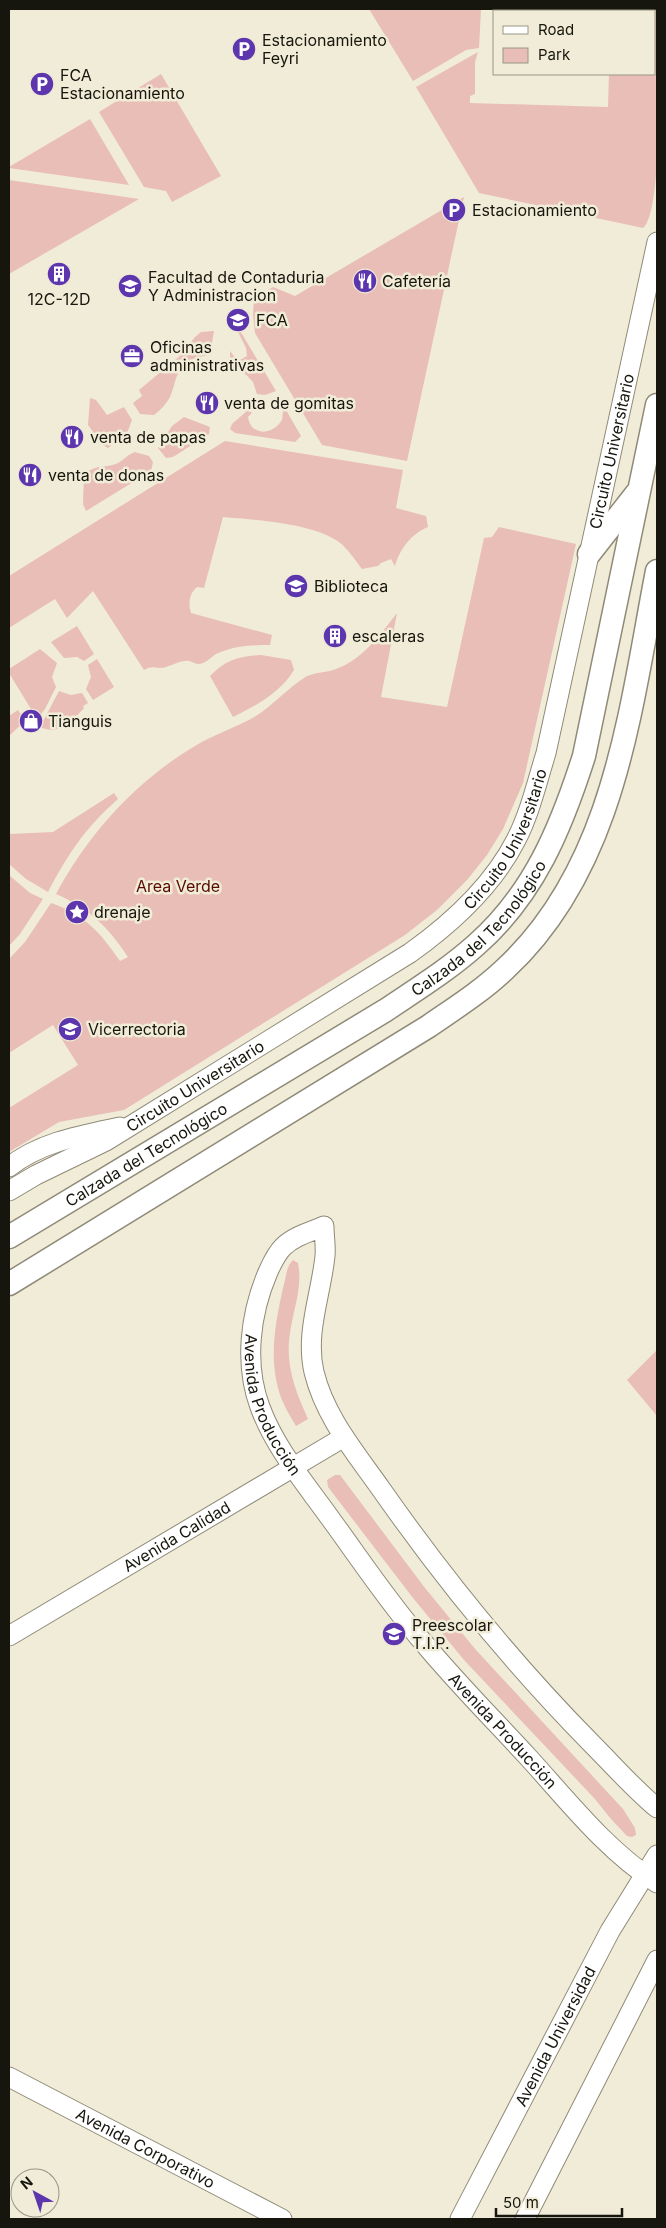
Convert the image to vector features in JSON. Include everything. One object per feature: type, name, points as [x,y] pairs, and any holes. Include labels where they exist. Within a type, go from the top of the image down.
[{"type":"main road","name":"Calzada del Tecnológico","points":[[9,1238],[394,1005],[439,975],[477,945],[507,913],[531,880],[551,846],[568,807],[586,747],[657,405]]},
{"type":"main road","points":[[589,554],[640,490]]},
{"type":"main road","points":[[9,1284],[429,1026],[470,998],[505,969],[531,942],[559,904],[578,871],[595,835],[607,802],[619,764],[657,570]]},
{"type":"street","name":"Circuito Universitario","points":[[9,1191],[36,1175],[100,1144],[134,1124],[410,953],[437,934],[481,892],[516,841],[528,813],[546,753],[657,242]]},
{"type":"street","points":[[9,1167],[47,1146],[66,1139],[134,1124]]},
{"type":"street","name":"Avenida Producción","points":[[651,1879],[593,1828],[423,1642],[293,1467],[272,1433],[260,1407],[253,1380],[252,1329],[264,1282],[273,1260],[282,1247],[294,1238],[324,1226],[326,1254],[314,1313],[312,1352],[320,1391],[328,1410],[344,1437],[412,1533],[518,1664],[578,1731],[657,1808]]},
{"type":"street","name":"Avenida Calidad","points":[[9,1636],[344,1437]]},
{"type":"street","name":"Avenida Universidad","points":[[460,2219],[610,1932],[651,1879],[657,1855]]},
{"type":"street","points":[[525,2219],[657,1960]]},
{"type":"street","name":"Avenida Corporativo","points":[[9,2077],[282,2219]]},
{"type":"green space","points":[[369,9],[481,9],[479,48],[466,50],[413,81]]},
{"type":"green space","points":[[657,9],[657,160],[650,215],[643,228],[479,193],[416,87],[478,52],[475,62],[475,94],[470,96],[470,103],[608,107],[609,75],[656,75],[656,10],[610,10]]},
{"type":"green space","points":[[161,74],[221,176],[172,202],[166,191],[144,187],[99,112]]},
{"type":"green space","points":[[90,119],[129,185],[9,168],[9,167]]},
{"type":"green space","points":[[9,180],[139,199],[9,274]]},
{"type":"green space","points":[[464,197],[407,461],[322,445],[255,333],[254,298],[273,287],[295,296]]},
{"type":"green space","points":[[239,329],[276,391],[265,395],[257,394],[253,382],[230,358],[230,351],[236,359],[240,360],[247,356],[246,348],[237,330]]},
{"type":"green space","points":[[214,331],[210,354],[188,361],[184,365],[178,373],[170,397],[163,407],[154,415],[140,414],[133,403],[142,396],[139,390],[181,355],[201,332]]},
{"type":"green space","points":[[90,398],[96,400],[107,415],[124,407],[132,420],[127,433],[108,448],[103,445],[88,425]]},
{"type":"green space","points":[[282,403],[301,436],[295,442],[235,433],[230,429],[232,424],[248,410],[252,413],[248,417],[253,428],[263,432],[273,429],[282,420],[283,411],[280,405]]},
{"type":"green space","points":[[184,417],[210,427],[209,434],[173,457],[166,458],[158,448],[172,426]]},
{"type":"green space","points":[[225,441],[403,470],[396,508],[426,516],[428,527],[417,533],[407,543],[395,566],[391,559],[378,566],[362,569],[339,542],[314,530],[283,524],[223,517],[204,588],[197,587],[189,602],[191,613],[272,635],[270,645],[229,649],[216,654],[201,664],[186,661],[163,668],[150,667],[144,670],[93,591],[67,618],[55,599],[9,628],[9,576]]},
{"type":"green space","points":[[135,452],[149,456],[153,462],[151,471],[86,511],[83,504],[84,474],[94,468],[118,463]]},
{"type":"green space","name":"Area Verde","points":[[499,527],[576,544],[523,783],[503,829],[487,855],[467,880],[437,910],[405,935],[124,1110],[59,1122],[9,1152],[9,1108],[78,1065],[53,1025],[9,1053],[9,959],[25,942],[51,903],[73,913],[91,926],[106,941],[120,961],[128,957],[97,920],[79,906],[56,894],[83,850],[98,830],[134,792],[173,760],[202,742],[256,716],[307,676],[346,665],[370,646],[397,613],[381,697],[447,707],[484,538],[492,537]]},
{"type":"green space","points":[[77,626],[94,654],[84,661],[77,657],[64,658],[51,642]]},
{"type":"green space","points":[[40,649],[57,663],[52,677],[56,687],[45,709],[37,719],[9,673],[9,669]]},
{"type":"green space","points":[[261,655],[291,660],[294,670],[275,692],[233,717],[210,676],[221,666],[233,660],[246,656]]},
{"type":"green space","points":[[97,659],[114,687],[93,700],[86,689],[91,677],[88,665]]},
{"type":"green space","points":[[59,691],[71,695],[82,693],[88,703],[65,726],[53,730],[40,727]]},
{"type":"green space","points":[[18,710],[25,721],[9,736],[9,716]]},
{"type":"green space","points":[[114,793],[118,799],[96,820],[78,842],[48,892],[26,879],[9,864],[9,834],[53,832]]},
{"type":"green space","points":[[9,875],[30,893],[43,899],[20,934],[9,946]]},
{"type":"green space","points":[[293,1260],[298,1263],[299,1281],[290,1333],[290,1367],[295,1387],[308,1419],[296,1426],[279,1393],[274,1363],[274,1338],[278,1312],[288,1269]]},
{"type":"green space","points":[[657,1350],[657,1416],[627,1380]]},
{"type":"green space","points":[[335,1475],[340,1475],[425,1588],[476,1650],[623,1809],[635,1828],[636,1835],[632,1837],[627,1836],[594,1798],[464,1660],[413,1598],[328,1487],[327,1480]]},
{"type":"place","name":"Estacionamiento Feyri","points":[[244,49]]},
{"type":"place","name":"FCA Estacionamiento","points":[[42,84]]},
{"type":"place","name":"Estacionamiento","points":[[454,210]]},
{"type":"place","name":"12C-12D","points":[[59,274]]},
{"type":"place","name":"Cafetería","points":[[365,281]]},
{"type":"place","name":"Facultad de Contaduria Y Administracion","points":[[130,286]]},
{"type":"place","name":"FCA","points":[[238,320]]},
{"type":"place","name":"Oficinas administrativas","points":[[132,356]]},
{"type":"place","name":"venta de gomitas","points":[[207,403]]},
{"type":"place","name":"venta de papas","points":[[72,437]]},
{"type":"place","name":"venta de donas","points":[[30,475]]},
{"type":"place","name":"Biblioteca","points":[[296,586]]},
{"type":"place","name":"escaleras","points":[[335,636]]},
{"type":"place","name":"Tianguis","points":[[31,721]]},
{"type":"place","name":"drenaje","points":[[77,912]]},
{"type":"place","name":"Vicerrectoria","points":[[70,1029]]},
{"type":"place","name":"Preescolar T.I.P.","points":[[394,1634]]}]
